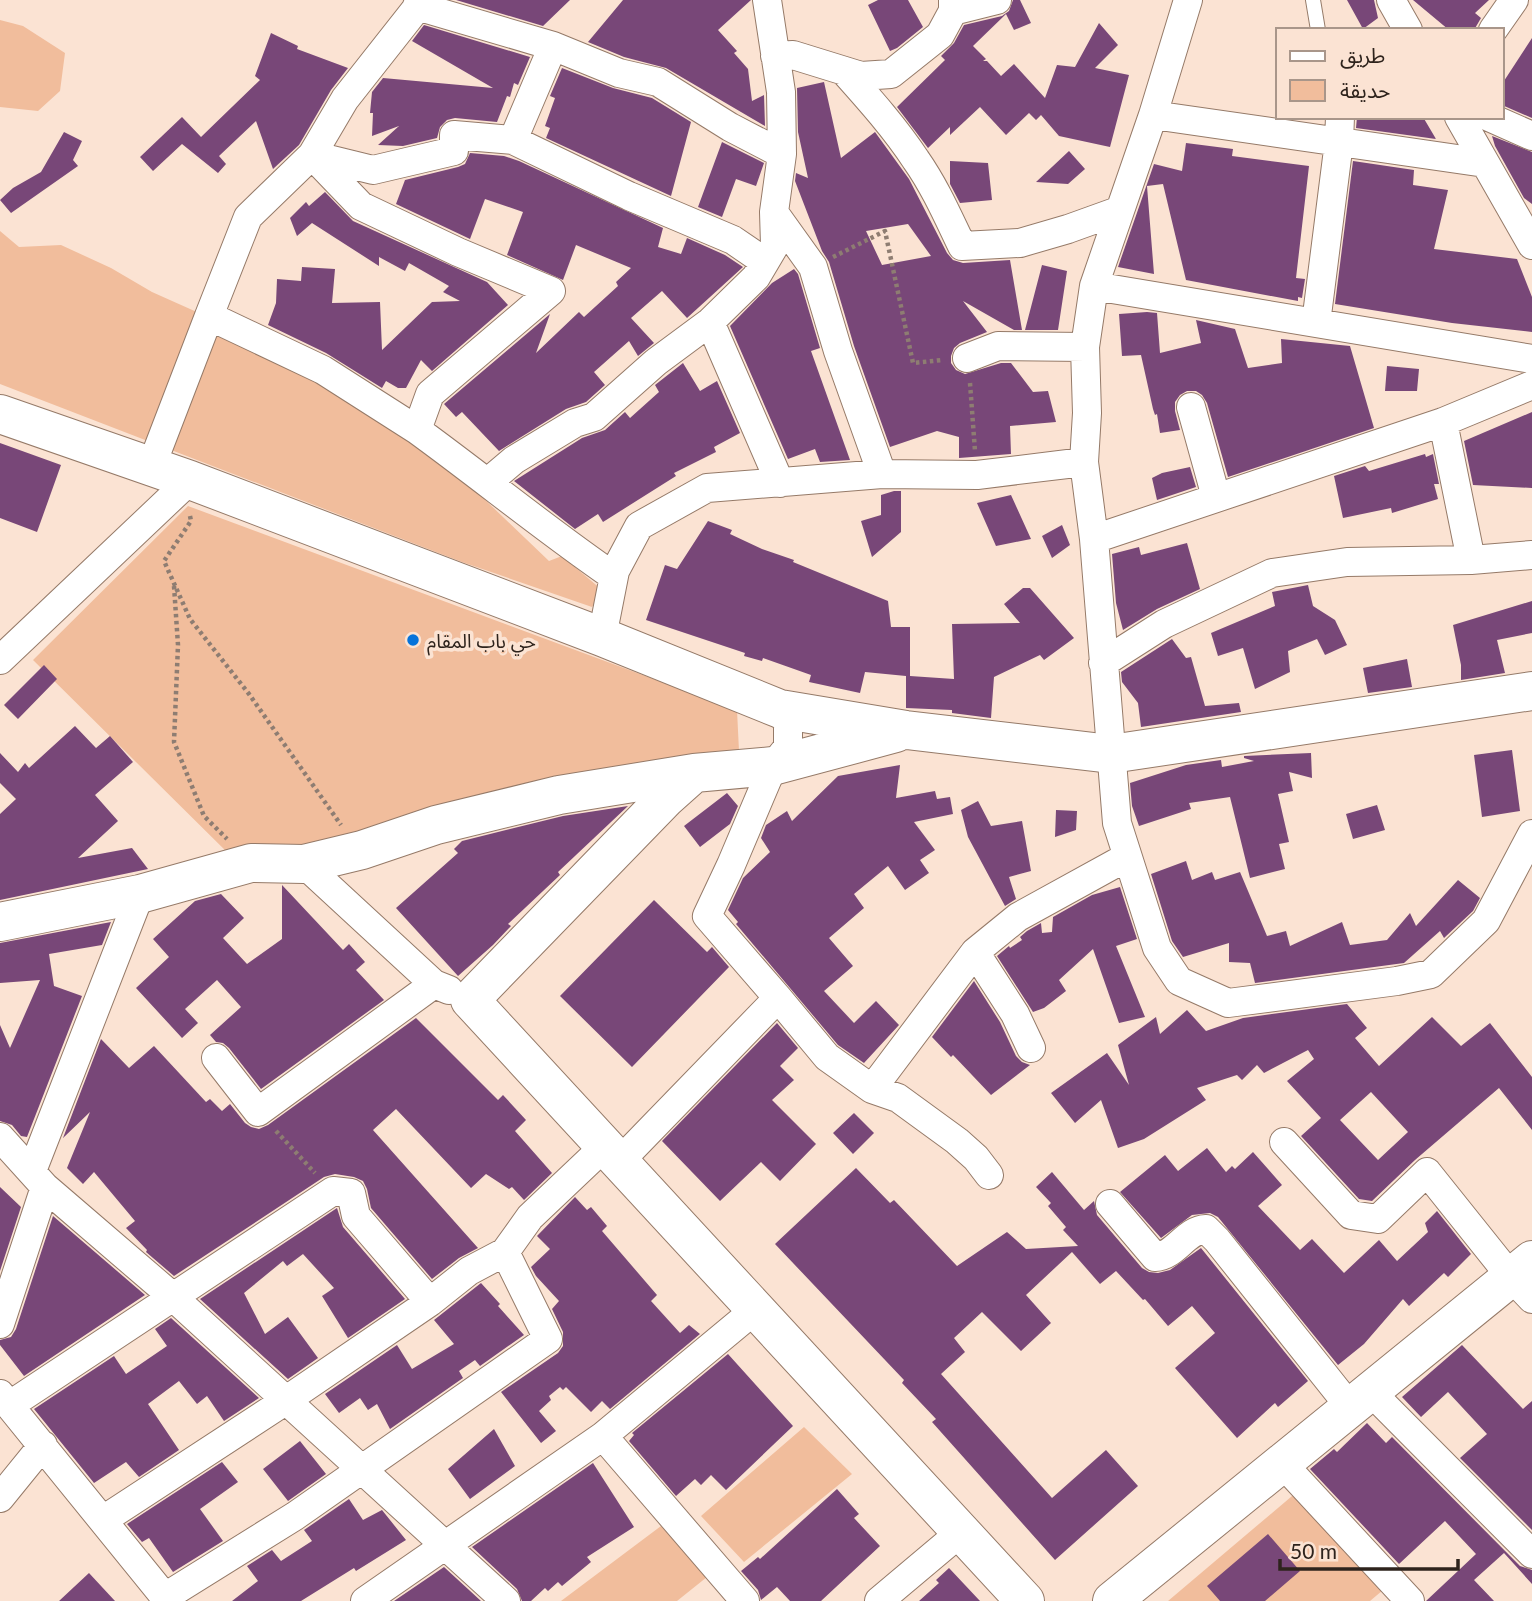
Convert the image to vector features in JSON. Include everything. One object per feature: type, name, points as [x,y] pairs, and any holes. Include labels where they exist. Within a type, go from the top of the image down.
[{"type":"main road","points":[[0,414],[190,480],[602,637],[780,709],[906,730],[1111,754],[1532,691]]},
{"type":"main road","points":[[0,922],[139,894],[251,863],[304,864],[362,850],[436,825],[559,795],[694,773],[773,766],[906,730]]},
{"type":"main road","points":[[694,773],[666,798],[470,1000],[1025,1601]]},
{"type":"main road","points":[[1120,1599],[1360,1399],[1525,1278]]},
{"type":"street","points":[[488,482],[524,454],[575,423],[594,417],[656,362],[710,322],[757,277],[775,245],[775,214],[782,154],[780,92],[767,0]]},
{"type":"street","points":[[775,56],[793,55],[861,76],[891,74],[940,35],[953,6],[997,0]]},
{"type":"street","points":[[1188,0],[1153,116],[1094,286],[1085,347],[1087,413],[1084,462],[1094,539],[1116,823],[1157,948],[1179,981],[1228,1003],[1397,981],[1431,974],[1486,921],[1532,834]]},
{"type":"street","points":[[1391,0],[1407,28]]},
{"type":"street","points":[[1494,28],[1514,0]]},
{"type":"street","points":[[151,467],[248,217],[312,155],[345,99],[420,3],[553,46],[619,73],[658,82],[730,127],[782,154]]},
{"type":"street","points":[[513,140],[553,46]]},
{"type":"street","points":[[844,71],[879,110],[917,160],[943,205],[962,246],[1020,243],[1118,211]]},
{"type":"street","points":[[1153,116],[1340,130],[1485,163]]},
{"type":"street","points":[[1459,119],[1532,245]]},
{"type":"street","points":[[1494,119],[1532,136]]},
{"type":"street","points":[[1316,323],[1340,130]]},
{"type":"street","points":[[312,155],[373,170],[454,151],[454,135],[513,140],[629,196],[733,240],[765,262]]},
{"type":"street","points":[[312,155],[361,206],[551,291],[430,394],[417,430]]},
{"type":"street","points":[[775,214],[813,267],[838,351],[882,474]]},
{"type":"street","points":[[1094,286],[1532,359]]},
{"type":"street","points":[[209,316],[323,370],[417,430],[488,482],[519,509],[614,576]]},
{"type":"street","points":[[710,322],[780,483]]},
{"type":"street","points":[[967,358],[998,346],[1085,347]]},
{"type":"street","points":[[1094,539],[1443,422],[1532,385]]},
{"type":"street","points":[[1191,407],[1216,497]]},
{"type":"street","points":[[1443,422],[1471,560]]},
{"type":"street","points":[[602,637],[614,576],[639,526],[707,488],[882,474],[977,475],[1084,462]]},
{"type":"street","points":[[0,660],[190,480]]},
{"type":"street","points":[[1103,663],[1164,624],[1272,573],[1347,562],[1471,560],[1532,555]]},
{"type":"street","points":[[780,709],[788,724],[788,747],[773,766],[737,854],[707,916],[827,1057],[872,1088],[898,1098],[957,1141],[976,1158],[989,1175]]},
{"type":"street","points":[[872,1088],[975,952],[1018,917],[1127,857]]},
{"type":"street","points":[[304,864],[434,984],[470,1000]]},
{"type":"street","points":[[0,1324],[39,1179],[139,894]]},
{"type":"street","points":[[975,952],[1015,1014],[1031,1048]]},
{"type":"street","points":[[216,1058],[258,1112],[434,984]]},
{"type":"street","points":[[103,1520],[285,1401],[469,1271],[505,1252],[530,1217],[613,1153],[778,998]]},
{"type":"street","points":[[0,1137],[39,1179],[173,1297],[506,1601]]},
{"type":"street","points":[[1284,1142],[1351,1215],[1378,1219],[1427,1172],[1525,1278]]},
{"type":"street","points":[[430,1301],[356,1216],[351,1193],[333,1191],[173,1297],[5,1399],[167,1599],[263,1537],[548,1339],[505,1252]]},
{"type":"street","points":[[1111,1204],[1155,1257],[1163,1257],[1195,1229],[1206,1229],[1360,1399],[1532,1554]]},
{"type":"street","points":[[365,1601],[603,1436],[756,1309]]},
{"type":"street","points":[[603,1436],[745,1601]]},
{"type":"street","points":[[0,1498],[43,1445]]},
{"type":"street","points":[[1282,1463],[1399,1598]]},
{"type":"street","points":[[879,1601],[961,1532]]},
{"type":"lane","points":[[1312,0],[1318,28]]},
{"type":"path","points":[[813,267],[885,231],[913,363],[967,358],[977,475]]},
{"type":"path","points":[[190,480],[191,522],[164,561],[190,619],[249,694],[330,812],[362,850]]},
{"type":"path","points":[[173,582],[178,645],[174,742],[204,816],[251,863]]},
{"type":"path","points":[[258,1112],[333,1191]]},
{"type":"green space","points":[[0,20],[23,26],[65,53],[60,91],[38,111],[0,107]]},
{"type":"green space","points":[[0,231],[19,247],[61,245],[322,377],[432,449],[549,561],[562,556],[602,590],[592,607],[462,562],[0,384]]},
{"type":"green space","points":[[188,506],[737,710],[739,751],[237,862],[33,660]]},
{"type":"green space","points":[[804,1427],[852,1474],[744,1562],[701,1516]]},
{"type":"green space","points":[[1305,1485],[1389,1585],[1370,1601],[1168,1601]]},
{"type":"green space","points":[[661,1526],[707,1577],[677,1601],[561,1601]]},
{"type":"building","points":[[456,0],[570,0],[543,26]]},
{"type":"building","points":[[623,0],[751,0],[718,30],[737,51],[734,53],[748,69],[752,101],[764,95],[765,126],[666,68],[624,57],[588,42]]},
{"type":"building","points":[[878,0],[908,0],[923,27],[890,51],[868,5]]},
{"type":"building","points":[[1013,0],[1020,0],[1031,23],[1014,30],[1006,14],[973,46],[986,59],[983,61],[987,61],[1001,76],[1014,64],[1045,98],[1057,65],[1075,67],[1099,23],[1118,45],[1095,68],[1129,75],[1110,147],[1059,136],[1041,115],[1036,120],[1029,113],[1006,135],[980,107],[950,135],[950,127],[928,148],[897,107],[945,60],[941,56],[954,43],[964,25],[1002,16],[1009,11]]},
{"type":"building","points":[[1347,0],[1374,0],[1378,18],[1362,28]]},
{"type":"building","points":[[1413,0],[1489,0],[1475,13],[1481,18],[1475,28],[1447,28]]},
{"type":"building","points":[[424,25],[530,57],[518,85],[514,83],[510,97],[507,96],[497,122],[455,118],[447,120],[440,127],[437,138],[403,146],[378,145],[399,126],[372,136],[372,92],[383,78],[493,88],[412,41]]},
{"type":"building","points":[[271,33],[298,46],[297,49],[348,68],[331,90],[299,145],[273,169],[256,121],[219,156],[226,164],[218,173],[182,144],[153,171],[140,157],[182,117],[201,137],[260,80],[255,76]]},
{"type":"building","points":[[1532,38],[1532,118],[1504,106],[1504,81]]},
{"type":"building","points":[[562,68],[613,88],[652,98],[691,122],[671,196],[546,138],[550,128],[545,126],[555,98],[550,96]]},
{"type":"building","points":[[824,82],[841,158],[875,132],[909,179],[953,260],[963,263],[1010,260],[1022,330],[1014,330],[963,301],[987,332],[954,348],[951,363],[956,370],[965,374],[1001,363],[1011,363],[1033,392],[1048,391],[1056,422],[1010,426],[1011,454],[959,458],[959,437],[937,431],[890,447],[854,346],[829,262],[822,251],[795,181],[796,173],[808,178],[798,132],[797,88]],"holes":[[[908,224],[931,256],[882,265],[866,231]]]},
{"type":"building","points":[[1357,119],[1424,119],[1436,139],[1356,128]]},
{"type":"building","points":[[64,132],[82,141],[73,160],[78,166],[11,213],[0,200],[13,188],[41,172]]},
{"type":"building","points":[[1492,136],[1532,152],[1532,204],[1524,198]]},
{"type":"building","points":[[722,142],[764,163],[756,186],[736,179],[722,217],[698,207]]},
{"type":"building","points":[[1186,143],[1233,149],[1232,156],[1309,166],[1296,278],[1305,279],[1302,298],[1298,297],[1298,301],[1186,280],[1163,184],[1147,186],[1154,274],[1118,267],[1154,164],[1182,171]]},
{"type":"building","points":[[1069,151],[1085,169],[1068,184],[1036,182]]},
{"type":"building","points":[[470,153],[504,156],[519,161],[663,228],[658,247],[681,254],[687,238],[725,255],[743,267],[687,318],[662,291],[631,318],[654,343],[638,356],[629,341],[594,372],[605,385],[586,402],[566,409],[499,451],[462,412],[456,417],[444,404],[550,314],[536,353],[579,312],[584,317],[618,286],[616,282],[631,268],[576,245],[563,280],[507,255],[523,212],[485,199],[470,239],[396,204],[405,180],[458,167],[465,164]]},
{"type":"building","points":[[950,161],[988,163],[992,200],[960,203],[950,184]]},
{"type":"building","points":[[1353,161],[1414,170],[1413,185],[1448,190],[1434,249],[1517,259],[1532,297],[1532,332],[1452,323],[1335,304]]},
{"type":"building","points":[[325,192],[353,221],[487,282],[508,305],[432,371],[421,360],[406,388],[398,388],[386,381],[382,388],[326,353],[268,325],[276,303],[277,279],[301,281],[302,267],[335,269],[332,303],[380,302],[382,350],[432,302],[460,301],[443,292],[449,286],[409,263],[405,271],[379,257],[379,266],[312,223],[297,236],[290,218],[306,202],[309,206]]},
{"type":"building","points":[[1042,265],[1067,271],[1058,330],[1025,330]]},
{"type":"building","points":[[794,269],[798,274],[820,348],[811,351],[850,460],[820,462],[815,449],[788,459],[730,326],[772,283]]},
{"type":"building","points":[[1157,313],[1160,353],[1201,343],[1196,320],[1235,329],[1248,368],[1282,363],[1281,339],[1350,346],[1374,428],[1228,477],[1207,403],[1202,395],[1196,391],[1187,391],[1180,395],[1175,402],[1175,411],[1180,430],[1160,433],[1141,355],[1122,356],[1119,314]]},
{"type":"building","points":[[683,363],[700,391],[717,381],[740,433],[714,447],[716,452],[674,473],[676,476],[603,522],[598,514],[575,529],[514,481],[582,438],[605,430],[625,412],[630,418],[659,392],[655,385]]},
{"type":"building","points":[[1387,366],[1419,369],[1417,391],[1385,391]]},
{"type":"building","points":[[1532,412],[1532,488],[1473,485],[1464,441]]},
{"type":"building","points":[[0,443],[61,465],[37,532],[0,518]]},
{"type":"building","points":[[1425,454],[1426,457],[1433,454],[1439,484],[1434,484],[1438,499],[1392,513],[1391,508],[1343,518],[1334,476],[1365,466],[1369,471]]},
{"type":"building","points":[[1190,467],[1196,487],[1157,500],[1152,478]]},
{"type":"building","points":[[901,491],[901,532],[872,557],[861,521],[881,515],[881,495]]},
{"type":"building","points":[[1011,495],[1031,539],[996,546],[977,503]]},
{"type":"building","points":[[708,521],[732,530],[730,534],[762,549],[888,601],[891,627],[910,627],[910,676],[954,679],[952,624],[1020,623],[1004,604],[1023,588],[1030,588],[1074,638],[1044,660],[1040,655],[994,677],[991,718],[952,713],[952,710],[906,708],[906,676],[865,672],[860,693],[809,682],[811,675],[763,658],[762,661],[744,656],[745,653],[646,620],[665,565],[677,569]]},
{"type":"building","points":[[1062,525],[1070,545],[1052,558],[1042,536]]},
{"type":"building","points":[[1187,543],[1200,589],[1157,609],[1123,630],[1116,603],[1112,554],[1139,547],[1141,555]]},
{"type":"building","points":[[1308,585],[1313,606],[1335,620],[1347,645],[1325,655],[1317,639],[1288,651],[1290,672],[1255,689],[1243,648],[1218,656],[1211,633],[1275,606],[1272,592]]},
{"type":"building","points":[[1532,601],[1532,633],[1497,640],[1505,673],[1461,680],[1461,665],[1453,625]]},
{"type":"building","points":[[1172,639],[1186,658],[1191,657],[1205,706],[1239,703],[1241,712],[1141,727],[1138,703],[1122,682],[1121,672]]},
{"type":"building","points":[[1407,659],[1412,687],[1368,693],[1363,668]]},
{"type":"building","points":[[44,665],[57,679],[18,719],[4,705]]},
{"type":"building","points":[[75,726],[96,748],[110,736],[133,762],[95,795],[118,821],[78,858],[132,848],[148,869],[0,900],[0,814],[16,799],[0,783],[0,753],[18,772],[25,763],[29,768]]},
{"type":"building","points":[[1512,750],[1520,811],[1482,817],[1474,755]]},
{"type":"building","points":[[1311,753],[1312,778],[1289,772],[1293,791],[1278,794],[1289,842],[1279,844],[1285,869],[1250,878],[1230,797],[1189,803],[1191,809],[1139,826],[1132,806],[1130,783],[1186,765],[1221,760],[1222,767],[1254,761],[1244,756]]},
{"type":"building","points":[[900,765],[896,798],[935,791],[937,799],[950,797],[953,814],[914,822],[935,850],[920,860],[929,873],[905,890],[888,866],[854,894],[864,908],[829,938],[853,966],[824,991],[854,1023],[876,1001],[899,1025],[864,1063],[838,1045],[736,924],[738,922],[728,910],[743,878],[770,852],[761,838],[766,825],[787,811],[792,821],[838,776]]},
{"type":"building","points":[[727,793],[738,806],[730,824],[700,847],[684,826]]},
{"type":"building","points":[[978,801],[991,826],[1022,821],[1031,871],[1009,877],[1016,899],[1005,906],[968,837],[961,810]]},
{"type":"building","points":[[1377,805],[1385,830],[1353,839],[1346,814]]},
{"type":"building","points":[[628,806],[558,872],[560,875],[508,924],[511,926],[493,945],[458,976],[396,908],[458,853],[454,849],[462,841],[563,816]]},
{"type":"building","points":[[1056,810],[1077,811],[1076,830],[1055,837]]},
{"type":"building","points":[[1186,861],[1192,880],[1212,872],[1215,880],[1240,872],[1267,936],[1286,931],[1290,946],[1342,922],[1350,945],[1387,940],[1410,913],[1416,926],[1458,880],[1480,898],[1473,911],[1444,938],[1440,931],[1404,963],[1255,983],[1250,963],[1229,962],[1229,943],[1183,957],[1172,941],[1151,874]]},
{"type":"building","points":[[282,885],[343,950],[349,944],[365,962],[356,970],[384,1000],[261,1089],[229,1048],[216,1042],[210,1035],[241,1007],[217,980],[185,1009],[198,1023],[182,1038],[136,988],[169,957],[153,939],[195,901],[221,894],[244,918],[223,938],[247,964],[282,939]]},
{"type":"building","points":[[1120,887],[1137,939],[1116,946],[1145,1017],[1119,1023],[1093,949],[1059,980],[1066,991],[1044,1008],[1033,1012],[997,956],[1022,940],[1020,937],[1041,923],[1042,933],[1052,932],[1053,917],[1092,895]]},
{"type":"building","points":[[654,900],[707,952],[712,947],[729,967],[632,1067],[560,996]]},
{"type":"building","points":[[111,922],[102,945],[49,954],[54,986],[82,996],[27,1137],[21,1136],[12,1125],[0,1121],[0,1025],[10,1048],[40,980],[0,983],[0,943]]},
{"type":"building","points":[[974,981],[1000,1022],[1016,1056],[1030,1065],[991,1095],[932,1037]]},
{"type":"building","points":[[1347,1004],[1367,1028],[1355,1038],[1379,1066],[1432,1017],[1461,1046],[1490,1023],[1532,1077],[1532,1130],[1499,1088],[1372,1201],[1359,1199],[1301,1136],[1321,1118],[1287,1081],[1314,1059],[1308,1050],[1264,1073],[1257,1065],[1242,1080],[1237,1075],[1197,1088],[1206,1100],[1144,1139],[1118,1148],[1101,1100],[1075,1123],[1051,1093],[1107,1053],[1129,1085],[1118,1045],[1156,1017],[1160,1034],[1187,1010],[1206,1031],[1243,1018]],"holes":[[[1371,1092],[1408,1132],[1378,1160],[1340,1120]]]},
{"type":"building","points":[[416,1018],[498,1100],[503,1095],[526,1120],[515,1131],[552,1173],[524,1200],[512,1187],[509,1189],[486,1174],[471,1188],[396,1109],[373,1130],[478,1248],[459,1258],[432,1279],[371,1208],[363,1181],[354,1177],[335,1174],[324,1177],[174,1276],[146,1252],[126,1228],[135,1221],[94,1172],[83,1184],[67,1168],[90,1112],[63,1138],[101,1039],[129,1068],[154,1046],[206,1102],[210,1099],[222,1111],[230,1104],[245,1123],[259,1129]]},
{"type":"building","points":[[777,1023],[798,1048],[780,1066],[794,1080],[772,1100],[816,1144],[780,1181],[761,1162],[720,1201],[662,1141]]},
{"type":"building","points":[[854,1113],[874,1133],[853,1154],[833,1133]]},
{"type":"building","points":[[1207,1148],[1226,1172],[1232,1166],[1235,1169],[1253,1152],[1282,1185],[1258,1206],[1300,1250],[1312,1239],[1344,1273],[1379,1240],[1397,1261],[1428,1232],[1425,1223],[1437,1211],[1471,1254],[1448,1277],[1444,1273],[1409,1306],[1403,1299],[1364,1344],[1338,1365],[1218,1217],[1210,1213],[1192,1215],[1161,1238],[1120,1192],[1165,1155],[1178,1171]]},
{"type":"building","points":[[856,1168],[890,1203],[894,1200],[957,1266],[1007,1232],[1026,1249],[1078,1246],[1063,1230],[1066,1227],[1048,1206],[1051,1203],[1036,1187],[1052,1172],[1084,1210],[1094,1201],[1097,1215],[1142,1268],[1149,1272],[1170,1270],[1201,1248],[1308,1381],[1278,1407],[1275,1403],[1237,1438],[1175,1368],[1215,1333],[1192,1306],[1168,1326],[1116,1271],[1100,1284],[1072,1252],[1026,1295],[1051,1323],[1021,1351],[982,1312],[954,1338],[965,1352],[941,1374],[1052,1498],[1106,1450],[1138,1486],[1055,1560],[932,1422],[936,1419],[902,1383],[904,1380],[775,1244]]},
{"type":"building","points":[[0,1187],[21,1207],[0,1271]]},
{"type":"building","points":[[575,1197],[587,1210],[591,1207],[607,1226],[602,1231],[657,1295],[651,1301],[680,1333],[689,1325],[700,1334],[610,1409],[602,1401],[591,1412],[566,1387],[563,1390],[560,1387],[549,1396],[551,1400],[539,1411],[556,1431],[541,1443],[501,1392],[558,1353],[563,1346],[563,1332],[552,1309],[559,1301],[531,1267],[550,1249],[537,1236]]},
{"type":"building","points":[[337,1208],[343,1227],[405,1299],[348,1338],[322,1296],[334,1288],[303,1254],[287,1266],[283,1261],[244,1293],[265,1334],[288,1317],[318,1358],[288,1379],[200,1299]]},
{"type":"building","points":[[53,1216],[145,1295],[24,1376],[0,1345],[0,1340],[11,1337],[16,1329]]},
{"type":"building","points":[[481,1283],[524,1335],[480,1366],[475,1360],[459,1371],[463,1378],[390,1429],[377,1404],[368,1410],[360,1398],[339,1413],[325,1394],[397,1345],[412,1369],[454,1344],[434,1320]]},
{"type":"building","points":[[171,1318],[259,1398],[224,1421],[207,1396],[197,1404],[179,1381],[148,1404],[179,1450],[139,1477],[126,1462],[94,1483],[34,1409],[114,1356],[126,1374],[167,1346],[155,1329]]},
{"type":"building","points":[[1462,1345],[1523,1409],[1532,1401],[1532,1530],[1460,1458],[1487,1434],[1448,1392],[1421,1417],[1402,1397]]},
{"type":"building","points":[[728,1354],[793,1426],[726,1490],[711,1475],[701,1485],[695,1479],[676,1496],[629,1441],[634,1435],[632,1433]]},
{"type":"building","points":[[1367,1423],[1386,1443],[1392,1437],[1520,1566],[1532,1570],[1532,1584],[1504,1553],[1474,1580],[1494,1601],[1426,1601],[1476,1554],[1445,1521],[1399,1564],[1310,1469],[1334,1449],[1337,1452]]},
{"type":"building","points":[[494,1429],[515,1466],[470,1499],[448,1469]]},
{"type":"building","points":[[300,1441],[326,1474],[288,1501],[263,1469]]},
{"type":"building","points":[[222,1462],[238,1482],[200,1509],[223,1541],[173,1572],[149,1538],[142,1542],[127,1524]]},
{"type":"building","points":[[593,1463],[634,1527],[587,1557],[591,1562],[562,1586],[558,1582],[548,1591],[545,1588],[531,1601],[522,1601],[517,1589],[472,1547]]},
{"type":"building","points":[[837,1489],[859,1514],[854,1518],[880,1546],[821,1601],[790,1601],[777,1587],[761,1600],[758,1590],[741,1571],[758,1557],[760,1559]]},
{"type":"building","points":[[349,1499],[363,1520],[382,1510],[406,1540],[301,1601],[232,1601],[258,1581],[247,1566],[272,1550],[281,1561],[312,1541],[304,1530]]},
{"type":"building","points":[[1268,1534],[1300,1571],[1265,1601],[1220,1601],[1207,1586]]},
{"type":"building","points":[[444,1567],[481,1601],[394,1601]]},
{"type":"building","points":[[949,1568],[980,1601],[919,1601],[939,1583],[936,1580]]},
{"type":"building","points":[[89,1573],[115,1601],[59,1601]]},
{"type":"place","name":"حي باب المقام","points":[[413,640]]}]
